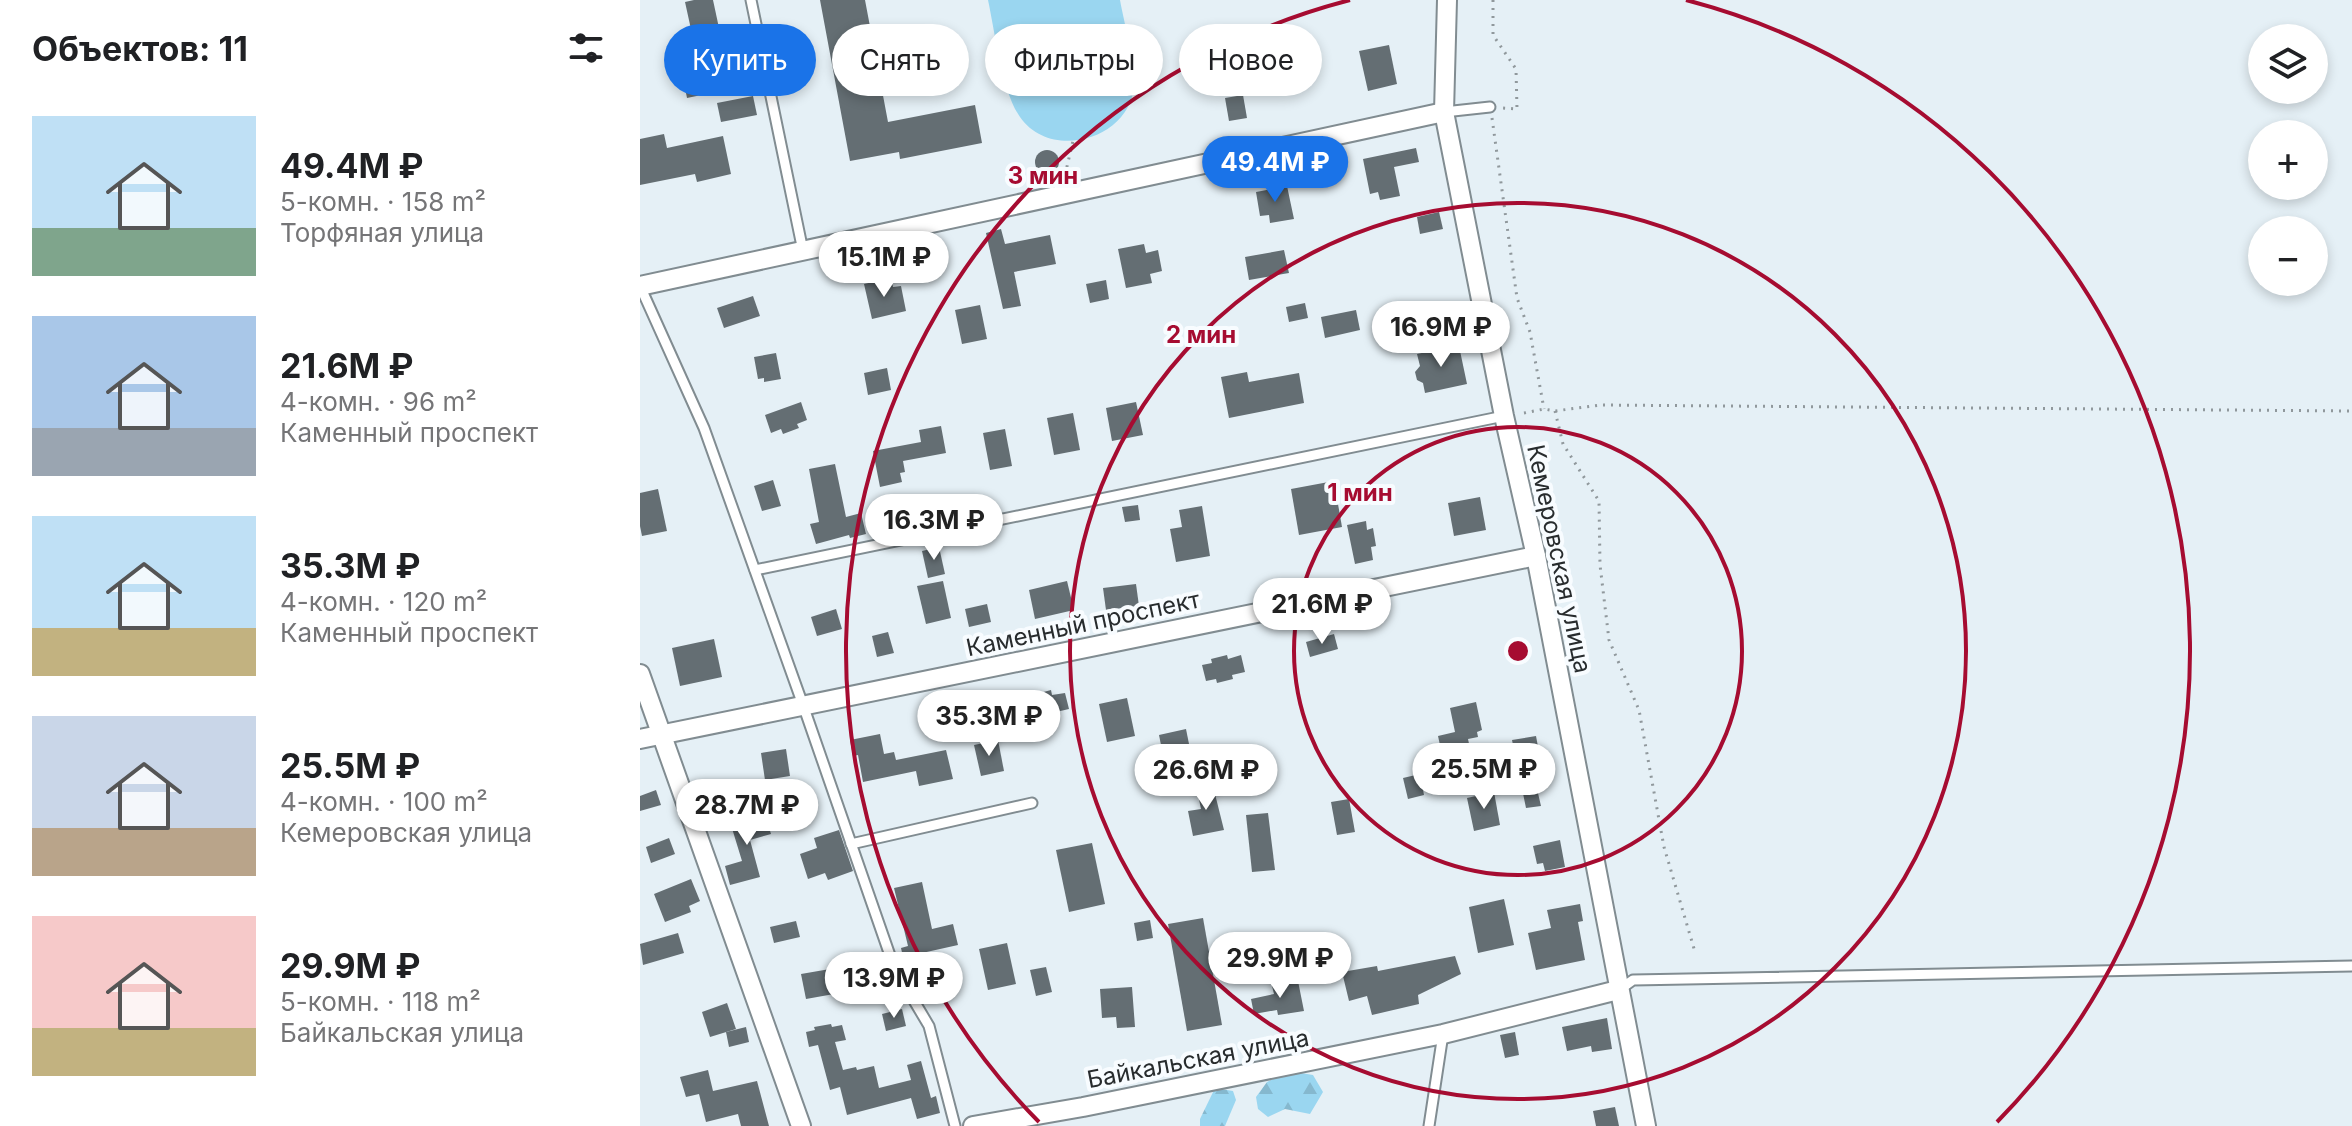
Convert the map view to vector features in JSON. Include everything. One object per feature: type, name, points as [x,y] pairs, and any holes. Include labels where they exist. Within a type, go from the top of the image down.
[{"type":"street","name":"Кемеровская улица","points":[[1447,0],[1444,112],[1504,416],[1536,556],[1646,1126]]},
{"type":"street","points":[[640,286],[1444,112]]},
{"type":"street","name":"Каменный проспект","points":[[640,739],[1536,556]]},
{"type":"street","points":[[640,674],[801,1126]]},
{"type":"street","name":"Байкальская улица","points":[[973,1126],[1083,1107],[1443,1034],[1618,990]]},
{"type":"lane","points":[[751,0],[803,251]]},
{"type":"lane","points":[[1444,112],[1490,107]]},
{"type":"lane","points":[[640,286],[704,428],[894,967],[929,1026],[955,1126]]},
{"type":"lane","points":[[755,570],[1504,416]]},
{"type":"lane","points":[[851,844],[1032,803]]},
{"type":"lane","points":[[1618,990],[1633,980],[2352,966]]},
{"type":"lane","points":[[1429,1126],[1443,1034]]},
{"type":"path","points":[[1493,0],[1493,35],[1516,69],[1517,109],[1490,107],[1517,298],[1530,332],[1544,409]]},
{"type":"path","points":[[1064,194],[1063,183],[1073,141]]},
{"type":"path","points":[[1504,416],[1544,409],[1555,411],[1600,405],[2352,411]]},
{"type":"path","points":[[1555,411],[1563,444],[1599,501],[1600,565],[1609,640],[1639,710],[1664,847],[1695,952]]},
{"type":"green space","points":[[988,0],[1120,0],[1125,24],[993,24]]},
{"type":"green space","points":[[1009,96],[1131,96],[1120,119],[1105,130],[1088,138],[1069,141],[1051,139],[1034,131]]},
{"type":"green space","points":[[1289,1071],[1313,1075],[1323,1092],[1310,1114],[1285,1109],[1268,1117],[1258,1109],[1256,1097],[1267,1082]]},
{"type":"green space","points":[[1215,1088],[1233,1091],[1236,1100],[1225,1126],[1200,1126],[1200,1119]]},
{"type":"building","points":[[713,0],[718,24],[690,24],[685,2]]},
{"type":"building","points":[[820,0],[865,0],[870,24],[832,24],[832,64]]},
{"type":"building","points":[[1389,45],[1397,84],[1368,91],[1359,51]]},
{"type":"building","points":[[753,96],[757,115],[721,122],[717,103]]},
{"type":"building","points":[[838,96],[883,96],[888,122],[975,105],[982,143],[900,159],[899,152],[850,161]]},
{"type":"building","points":[[1243,96],[1247,118],[1229,121],[1225,98]]},
{"type":"building","points":[[664,134],[667,148],[723,136],[731,174],[697,182],[695,174],[640,185],[640,139]]},
{"type":"building","points":[[1416,148],[1419,162],[1394,167],[1400,196],[1380,200],[1378,192],[1370,194],[1363,159]]},
{"type":"building","points":[[1047,150],[1055,154],[1059,162],[1055,170],[1047,174],[1039,170],[1035,162],[1039,154]]},
{"type":"building","points":[[1287,186],[1294,219],[1270,223],[1269,215],[1260,216],[1256,192]]},
{"type":"building","points":[[1439,212],[1443,229],[1420,234],[1417,217]]},
{"type":"building","points":[[1001,229],[1005,244],[1050,235],[1056,264],[1014,272],[1021,306],[1003,309],[986,233]]},
{"type":"building","points":[[1144,244],[1146,253],[1158,250],[1162,271],[1150,274],[1152,283],[1126,288],[1118,249]]},
{"type":"building","points":[[1284,250],[1289,273],[1249,280],[1245,257]]},
{"type":"building","points":[[891,278],[893,287],[901,286],[906,311],[872,319],[864,284]]},
{"type":"building","points":[[1106,280],[1109,299],[1090,303],[1086,284]]},
{"type":"building","points":[[753,296],[760,316],[724,328],[717,308]]},
{"type":"building","points":[[1305,303],[1308,318],[1289,322],[1286,307]]},
{"type":"building","points":[[980,305],[987,339],[962,344],[955,310]]},
{"type":"building","points":[[1356,310],[1360,330],[1325,338],[1321,317]]},
{"type":"building","points":[[1443,343],[1448,348],[1459,346],[1467,384],[1425,393],[1423,383],[1417,380],[1415,372],[1420,366],[1417,354],[1431,351],[1434,345]]},
{"type":"building","points":[[776,353],[781,379],[764,382],[764,378],[758,379],[754,357]]},
{"type":"building","points":[[887,368],[891,390],[868,395],[864,373]]},
{"type":"building","points":[[1247,372],[1249,382],[1299,373],[1304,403],[1229,418],[1221,377]]},
{"type":"building","points":[[801,402],[807,420],[797,424],[799,428],[783,434],[781,429],[771,433],[765,415]]},
{"type":"building","points":[[1136,402],[1143,435],[1112,441],[1106,408]]},
{"type":"building","points":[[1073,413],[1080,450],[1054,455],[1047,418]]},
{"type":"building","points":[[941,426],[946,453],[903,461],[905,472],[900,473],[902,482],[880,487],[873,451],[921,442],[919,430]]},
{"type":"building","points":[[1005,429],[1012,466],[990,470],[983,433]]},
{"type":"building","points":[[835,464],[846,517],[861,513],[866,534],[816,544],[810,524],[819,522],[809,469]]},
{"type":"building","points":[[773,480],[781,506],[762,511],[754,486]]},
{"type":"building","points":[[1334,481],[1342,527],[1299,535],[1291,489]]},
{"type":"building","points":[[658,489],[667,531],[642,536],[640,493]]},
{"type":"building","points":[[1480,497],[1486,530],[1454,536],[1448,503]]},
{"type":"building","points":[[1138,505],[1140,520],[1125,522],[1122,507]]},
{"type":"building","points":[[1202,506],[1210,556],[1176,562],[1170,529],[1182,527],[1179,510]]},
{"type":"building","points":[[1366,521],[1367,530],[1373,528],[1376,546],[1371,547],[1373,560],[1355,564],[1347,525]]},
{"type":"building","points":[[939,547],[945,574],[928,578],[922,551]]},
{"type":"building","points":[[943,581],[951,618],[926,624],[917,586]]},
{"type":"building","points":[[1067,581],[1074,610],[1035,619],[1029,590]]},
{"type":"building","points":[[1136,584],[1139,606],[1106,610],[1103,588]]},
{"type":"building","points":[[987,604],[991,622],[969,627],[965,609]]},
{"type":"building","points":[[836,609],[842,629],[817,636],[811,617]]},
{"type":"building","points":[[888,632],[894,653],[877,657],[872,636]]},
{"type":"building","points":[[1334,634],[1338,649],[1310,657],[1306,642]]},
{"type":"building","points":[[714,639],[722,677],[680,686],[672,648]]},
{"type":"building","points":[[1227,655],[1228,659],[1241,655],[1245,672],[1217,683],[1216,679],[1206,681],[1202,665]]},
{"type":"building","points":[[1051,690],[1052,695],[1065,693],[1069,709],[1056,712],[1057,717],[1041,720],[1040,715],[1029,717],[1025,701],[1036,699],[1036,694]]},
{"type":"building","points":[[1127,698],[1135,736],[1107,742],[1099,704]]},
{"type":"building","points":[[1476,702],[1482,730],[1477,732],[1478,737],[1468,739],[1471,753],[1443,759],[1438,736],[1455,732],[1450,708]]},
{"type":"building","points":[[1186,729],[1192,759],[1165,765],[1159,735]]},
{"type":"building","points":[[880,734],[884,754],[894,752],[896,760],[946,750],[953,779],[919,786],[916,771],[863,782],[858,755],[853,756],[850,740]]},
{"type":"building","points":[[1536,736],[1542,768],[1535,770],[1534,776],[1541,806],[1526,808],[1512,740]]},
{"type":"building","points":[[998,740],[1004,771],[981,776],[974,745]]},
{"type":"building","points":[[786,749],[790,776],[765,780],[761,753]]},
{"type":"building","points":[[1420,774],[1424,795],[1408,799],[1403,778]]},
{"type":"building","points":[[1212,782],[1224,830],[1193,836],[1188,811],[1201,809],[1196,785]]},
{"type":"building","points":[[656,790],[661,805],[640,811],[640,796]]},
{"type":"building","points":[[1494,792],[1500,825],[1474,831],[1467,798]]},
{"type":"building","points":[[1349,799],[1355,832],[1337,835],[1331,802]]},
{"type":"building","points":[[764,811],[771,834],[750,840],[760,877],[730,885],[725,866],[742,861],[731,825],[739,823],[737,819]]},
{"type":"building","points":[[1268,813],[1275,870],[1252,872],[1246,815]]},
{"type":"building","points":[[839,830],[853,871],[828,880],[825,873],[808,879],[800,854],[817,848],[814,838]]},
{"type":"building","points":[[669,838],[675,854],[651,863],[646,847]]},
{"type":"building","points":[[1560,840],[1565,867],[1545,871],[1543,863],[1537,864],[1533,846]]},
{"type":"building","points":[[1092,843],[1105,904],[1069,912],[1056,850]]},
{"type":"building","points":[[691,879],[700,901],[689,906],[691,912],[665,922],[654,894]]},
{"type":"building","points":[[922,882],[932,929],[953,924],[958,945],[922,953],[924,962],[905,966],[901,948],[908,946],[894,888]]},
{"type":"building","points":[[1504,899],[1514,945],[1478,953],[1469,907]]},
{"type":"building","points":[[1580,904],[1583,921],[1578,922],[1585,960],[1536,970],[1528,933],[1551,928],[1547,910]]},
{"type":"building","points":[[1203,918],[1222,1025],[1187,1031],[1168,924]]},
{"type":"building","points":[[1150,920],[1153,938],[1137,941],[1134,923]]},
{"type":"building","points":[[796,921],[800,937],[774,943],[770,927]]},
{"type":"building","points":[[1307,932],[1309,953],[1294,954],[1292,933]]},
{"type":"building","points":[[678,933],[684,953],[643,965],[640,944]]},
{"type":"building","points":[[1007,943],[1016,984],[988,990],[979,949]]},
{"type":"building","points":[[1455,956],[1461,974],[1418,995],[1419,1004],[1372,1015],[1367,996],[1349,1001],[1342,972],[1377,966],[1378,971]]},
{"type":"building","points":[[884,961],[890,983],[876,986],[871,964]]},
{"type":"building","points":[[1046,967],[1052,992],[1036,996],[1030,970]]},
{"type":"building","points":[[830,969],[834,994],[806,999],[801,974]]},
{"type":"building","points":[[1298,981],[1304,1011],[1278,1015],[1277,1010],[1254,1014],[1251,999],[1274,994],[1272,986]]},
{"type":"building","points":[[1132,987],[1135,1027],[1117,1028],[1116,1017],[1102,1018],[1100,989]]},
{"type":"building","points":[[727,1003],[736,1029],[710,1037],[702,1012]]},
{"type":"building","points":[[902,1009],[906,1026],[886,1031],[882,1014]]},
{"type":"building","points":[[1607,1018],[1612,1049],[1592,1052],[1591,1046],[1567,1051],[1562,1027]]},
{"type":"building","points":[[831,1024],[832,1027],[842,1025],[846,1040],[835,1042],[843,1070],[874,1066],[879,1088],[911,1080],[907,1065],[921,1061],[931,1098],[936,1096],[940,1113],[917,1119],[911,1098],[847,1115],[840,1087],[830,1090],[818,1045],[809,1047],[806,1032]]},
{"type":"building","points":[[746,1027],[749,1042],[729,1047],[726,1032]]},
{"type":"building","points":[[1515,1032],[1519,1055],[1505,1058],[1500,1035]]},
{"type":"building","points":[[708,1070],[713,1091],[757,1081],[769,1126],[741,1126],[738,1114],[706,1122],[699,1094],[686,1097],[680,1077]]},
{"type":"building","points":[[1615,1107],[1619,1126],[1596,1126],[1593,1111]]}]
